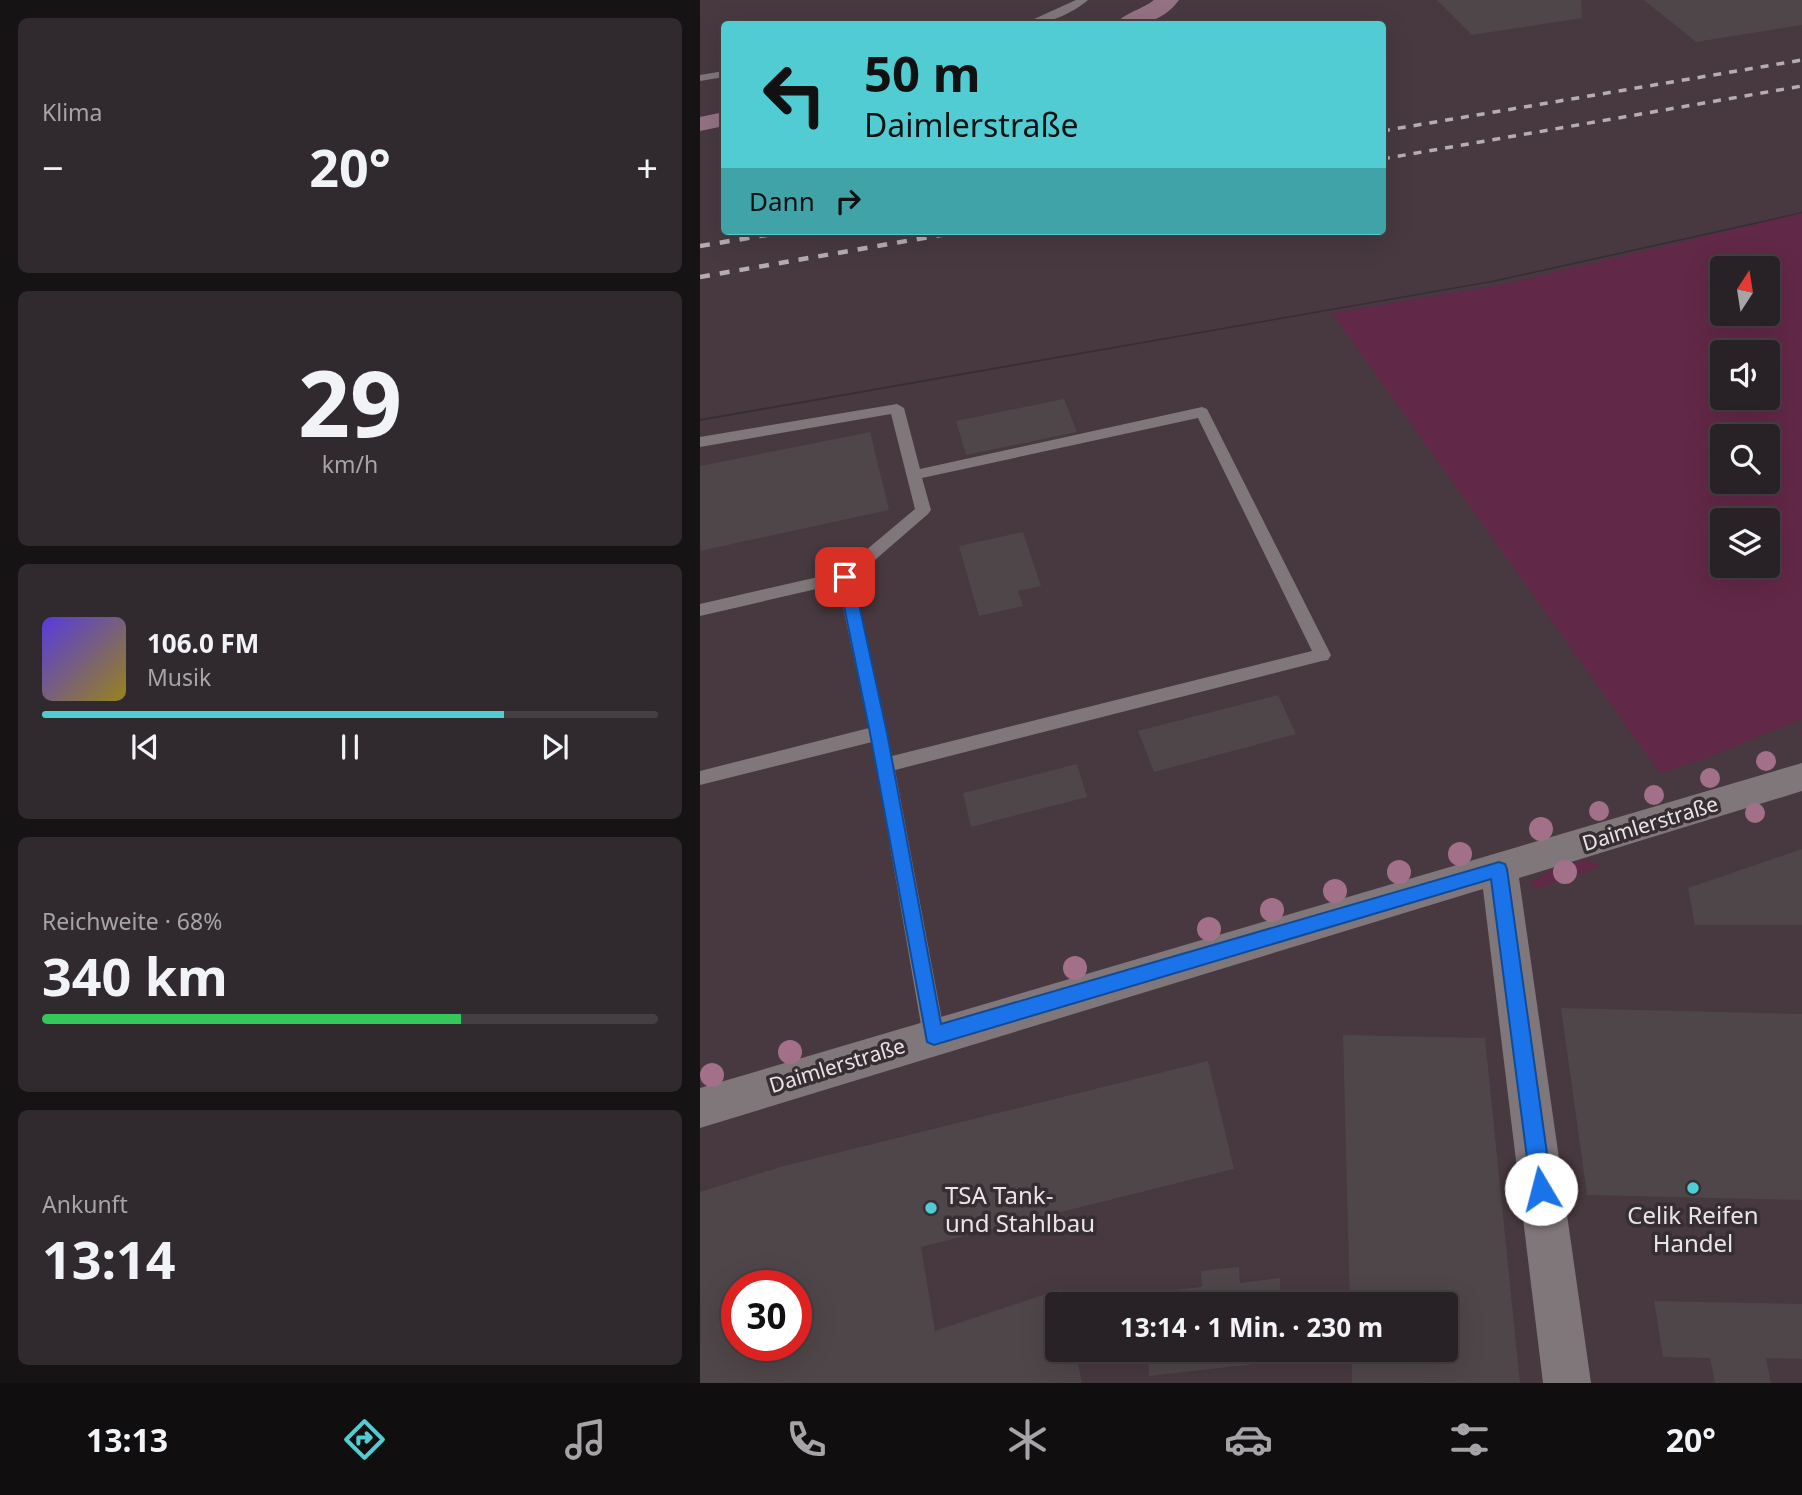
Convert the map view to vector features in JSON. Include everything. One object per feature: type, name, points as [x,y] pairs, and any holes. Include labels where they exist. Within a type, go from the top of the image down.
[{"type":"street","points":[[1133,21],[1148,15],[1168,0]]},
{"type":"street","points":[[700,124],[721,120]]},
{"type":"street","name":"Daimlerstraße","points":[[700,1108],[1802,777]]},
{"type":"street","points":[[1499,869],[1567,1383]]},
{"type":"lane","points":[[1037,21],[1065,11],[1083,0]]},
{"type":"lane","points":[[700,78],[721,74]]},
{"type":"lane","points":[[700,442],[897,408],[923,510],[845,577],[700,610]]},
{"type":"lane","points":[[884,765],[1322,654],[1202,412],[914,475]]},
{"type":"lane","points":[[845,577],[878,733],[934,1036]]},
{"type":"lane","points":[[700,778],[878,733]]},
{"type":"shaded area","points":[[700,0],[1802,0],[1802,212],[1491,281],[700,419]]},
{"type":"shaded area","points":[[1802,213],[1802,719],[1704,759],[1660,773],[1332,313],[1500,285]]},
{"type":"shaded area","points":[[1802,214],[1802,1383],[700,1383],[700,421],[1493,282]]},
{"type":"shaded area","points":[[1585,860],[1602,866],[1538,888],[1529,884],[1550,870]]},
{"type":"building","points":[[1437,0],[1581,0],[1582,18],[1472,35]]},
{"type":"building","points":[[1644,0],[1802,0],[1802,25],[1696,42]]},
{"type":"building","points":[[1064,399],[1077,432],[966,455],[956,421]]},
{"type":"building","points":[[870,432],[889,510],[700,551],[700,466]]},
{"type":"building","points":[[1023,532],[1041,586],[1018,591],[1023,606],[979,616],[959,546]]},
{"type":"building","points":[[1278,695],[1296,734],[1154,772],[1138,731]]},
{"type":"building","points":[[1077,764],[1087,797],[971,827],[963,793]]},
{"type":"building","points":[[1802,849],[1802,925],[1695,925],[1688,888]]},
{"type":"building","points":[[1561,1008],[1802,1014],[1802,1200],[1587,1195]]},
{"type":"building","points":[[1343,1035],[1485,1038],[1520,1383],[1352,1383],[1352,1362],[1458,1362],[1458,1292],[1350,1292]]},
{"type":"building","points":[[1208,1061],[1234,1169],[921,1247],[935,1331],[1045,1294],[1045,1362],[1078,1362],[1082,1383],[700,1383],[700,1192],[780,1167]]},
{"type":"building","points":[[1239,1267],[1240,1283],[1280,1278],[1280,1292],[1154,1292],[1202,1287],[1201,1271]]},
{"type":"building","points":[[1654,1301],[1802,1304],[1802,1359],[1766,1358],[1771,1383],[1715,1383],[1710,1358],[1663,1357]]},
{"type":"building","points":[[1148,1362],[1271,1362],[1149,1376]]},
{"type":"railway","points":[[1386,130],[1802,60]]},
{"type":"railway","points":[[1386,158],[1802,86]]},
{"type":"railway","points":[[700,246],[766,235]]},
{"type":"railway","points":[[700,277],[941,235]]},
{"type":"place","name":"Celik Reifen Handel","points":[[1693,1188]]},
{"type":"place","name":"TSA Tank- und Stahlbau","points":[[931,1208]]},
{"type":"route","points":[[845,577],[878,733],[934,1036],[1499,869],[1541,1189]]}]
